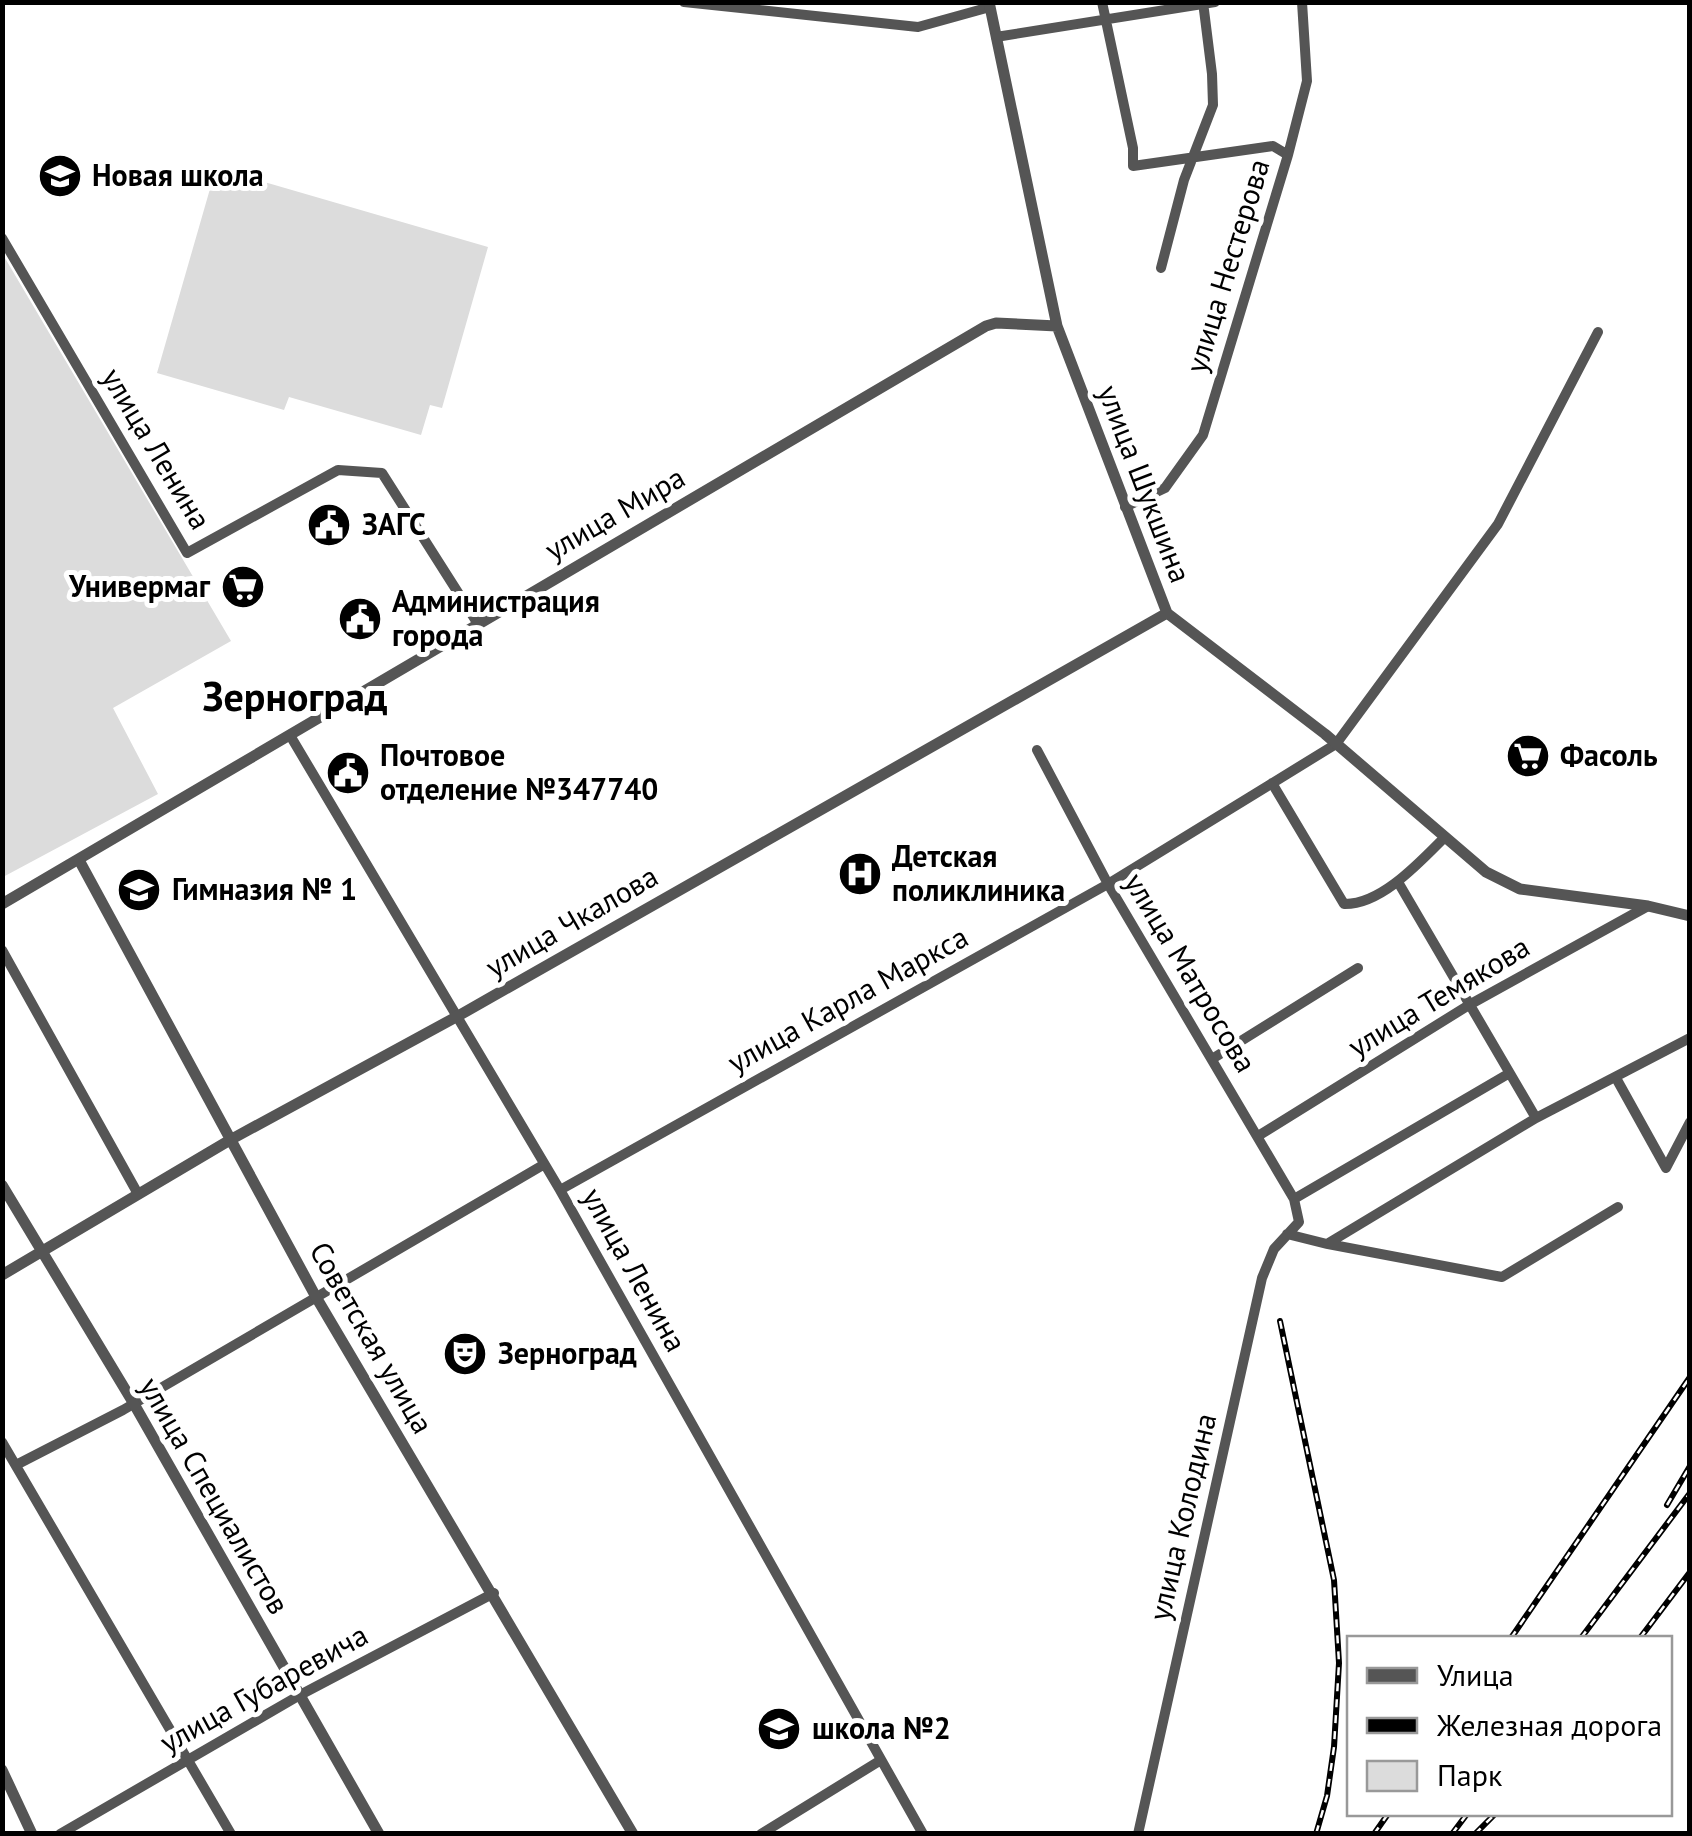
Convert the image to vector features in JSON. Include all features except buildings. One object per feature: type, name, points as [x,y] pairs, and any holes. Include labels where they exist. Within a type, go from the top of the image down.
[{"type":"street","points":[[684,2],[918,27],[989,5]]},
{"type":"street","points":[[1102,2],[1133,148],[1133,166],[1273,146],[1288,155]]},
{"type":"street","name":"улица Нестерова","points":[[1125,506],[1165,488],[1202,436],[1307,81],[1302,2]]},
{"type":"street","points":[[996,37],[1207,3],[1213,106],[1168,235],[1161,268]]},
{"type":"street","name":"улица Шукшина","points":[[989,5],[1056,326],[1168,613],[1336,744],[1486,872],[1520,888],[1648,906],[1690,916]]},
{"type":"street","name":"улица Ленина","points":[[2,238],[187,553],[338,470],[382,473],[478,624]]},
{"type":"street","name":"улица Мира","points":[[2,904],[986,326],[1056,326]]},
{"type":"street","name":"улица Карла Маркса","points":[[560,1190],[1108,884],[1336,744],[1498,524],[1598,332]]},
{"type":"street","name":"улица Чкалова","points":[[2,1275],[230,1140],[458,1016],[1168,613]]},
{"type":"street","name":"улица Ленина","points":[[291,736],[560,1190],[923,1834]]},
{"type":"street","name":"улица Матросова","points":[[1038,750],[1108,884],[1294,1199],[1299,1222]]},
{"type":"street","points":[[1272,784],[1344,904],[1354,904],[1398,882],[1445,838]]},
{"type":"street","name":"Советская улица","points":[[79,860],[316,1297],[633,1834]]},
{"type":"street","points":[[1398,882],[1536,1118]]},
{"type":"street","name":"улица Темякова","points":[[1258,1136],[1469,1005],[1648,906]]},
{"type":"street","points":[[2,950],[138,1194]]},
{"type":"street","points":[[1212,1059],[1358,968]]},
{"type":"street","points":[[1327,1244],[1536,1118],[1690,1038]]},
{"type":"street","points":[[1294,1199],[1508,1074]]},
{"type":"street","points":[[1616,1078],[1666,1168],[1690,1122]]},
{"type":"street","points":[[16,1465],[134,1404],[544,1165]]},
{"type":"street","name":"улица Специалистов","points":[[2,1185],[134,1404],[379,1834]]},
{"type":"street","points":[[1288,1234],[1502,1277],[1618,1206]]},
{"type":"street","name":"улица Колодина","points":[[1138,1834],[1262,1278],[1274,1249],[1299,1222]]},
{"type":"street","points":[[2,1442],[230,1834]]},
{"type":"street","name":"улица Губаревича","points":[[60,1834],[300,1695],[494,1594]]},
{"type":"street","points":[[761,1834],[881,1760]]},
{"type":"street","points":[[2,1770],[32,1834]]},
{"type":"green space","points":[[216,168],[488,247],[442,408],[430,405],[421,435],[289,397],[284,410],[157,373]]},
{"type":"green space","points":[[2,253],[231,641],[113,708],[158,794],[3,877]]},
{"type":"railway","points":[[1280,1321],[1334,1580],[1339,1663],[1334,1747],[1327,1796],[1316,1834]]},
{"type":"railway","points":[[1512,1636],[1690,1377]]},
{"type":"railway","points":[[1667,1505],[1690,1466]]},
{"type":"railway","points":[[1583,1636],[1690,1493]]},
{"type":"railway","points":[[1642,1636],[1690,1572]]},
{"type":"railway","points":[[1374,1834],[1387,1816]]},
{"type":"railway","points":[[1452,1834],[1466,1816]]},
{"type":"railway","points":[[1475,1834],[1493,1816]]},
{"type":"place","name":"Новая школа","points":[[60,176]]},
{"type":"place","name":"ЗАГС","points":[[329,525]]},
{"type":"place","name":"Универмаг","points":[[243,587]]},
{"type":"place","name":"Администрация города","points":[[360,619]]},
{"type":"place","name":"Фасоль","points":[[1528,756]]},
{"type":"place","name":"Почтовое отделение №347740","points":[[348,773]]},
{"type":"place","name":"Детская поликлиника","points":[[860,874]]},
{"type":"place","name":"Гимназия № 1","points":[[139,890]]},
{"type":"place","name":"Зерноград","points":[[465,1354]]},
{"type":"place","name":"школа №2","points":[[779,1729]]},
{"type":"district","name":"Зерноград","points":[[295,697]]}]
